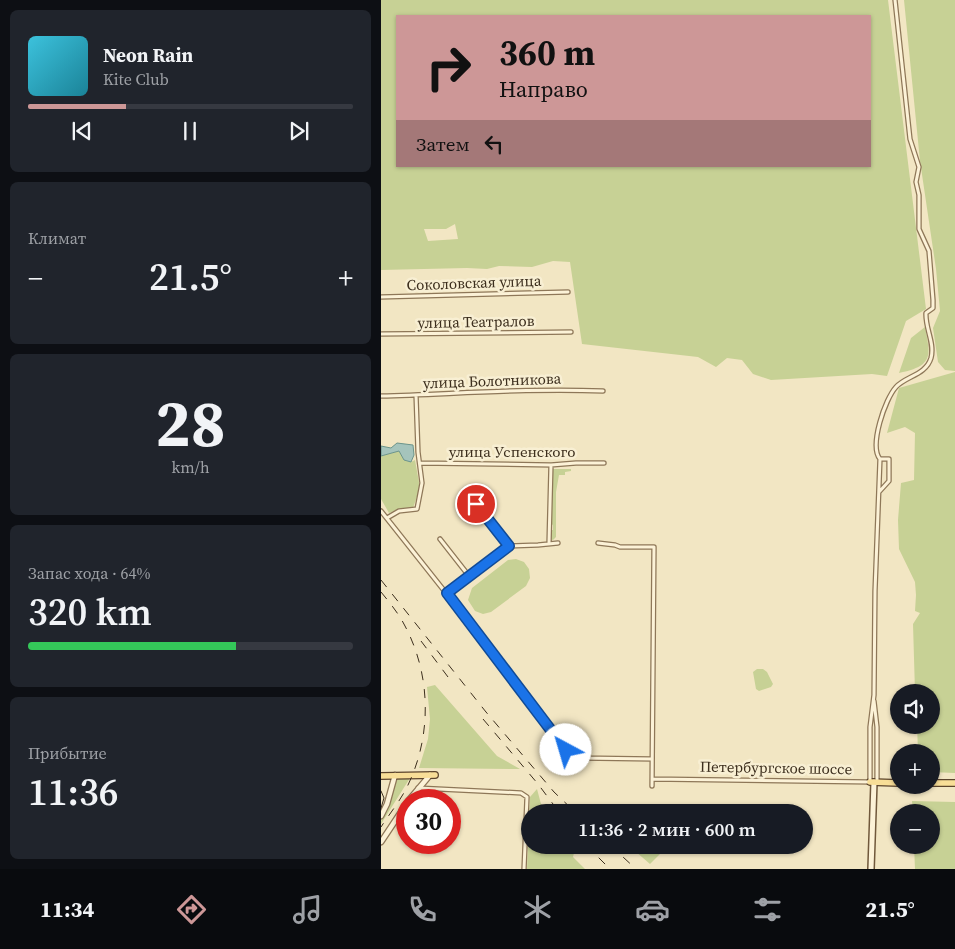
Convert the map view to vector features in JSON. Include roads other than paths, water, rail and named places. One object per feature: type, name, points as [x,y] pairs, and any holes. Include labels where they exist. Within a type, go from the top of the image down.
[{"type":"main road","points":[[382,775],[433,775]]},
{"type":"main road","name":"Петербургское шоссе","points":[[874,782],[890,783]]},
{"type":"main road","points":[[871,869],[874,782]]},
{"type":"main road","points":[[940,783],[955,784]]},
{"type":"street","points":[[874,782],[877,727],[874,695],[875,592],[880,459],[877,456],[877,436],[891,395],[897,386],[926,367],[931,358],[932,347],[925,322],[926,313],[933,308],[929,251],[919,229],[919,195],[916,182],[919,167],[910,139],[895,0]]},
{"type":"street","name":"Соколовская улица","points":[[381,297],[568,292]]},
{"type":"street","name":"улица Театралов","points":[[381,334],[571,332]]},
{"type":"street","name":"улица Болотникова","points":[[381,396],[603,391]]},
{"type":"street","points":[[387,518],[399,511],[417,508],[422,489],[416,395]]},
{"type":"street","points":[[879,492],[889,481],[889,459],[880,459]]},
{"type":"street","name":"улица Успенского","points":[[420,464],[551,465],[604,463]]},
{"type":"street","points":[[549,543],[551,465]]},
{"type":"street","points":[[476,504],[509,546]]},
{"type":"street","points":[[381,511],[447,593],[569,753],[582,758],[653,759]]},
{"type":"street","points":[[440,539],[469,576]]},
{"type":"street","points":[[447,593],[509,546],[558,543]]},
{"type":"street","points":[[598,543],[621,547],[654,547],[652,786]]},
{"type":"street","points":[[874,695],[870,728],[874,782]]},
{"type":"street","points":[[382,775],[390,781],[392,788]]},
{"type":"street","points":[[381,816],[395,775]]},
{"type":"street","points":[[417,788],[433,775]]},
{"type":"street","name":"Петербургское шоссе","points":[[652,779],[874,782]]},
{"type":"street","points":[[417,788],[521,793],[527,797],[524,869]]},
{"type":"street","points":[[381,842],[396,820]]},
{"type":"water","points":[[397,443],[413,445],[414,455],[411,462],[404,460],[399,451],[381,456],[381,446],[391,448]]},
{"type":"tram line","points":[[381,791],[384,798],[381,808]]},
{"type":"railway","points":[[381,580],[486,712],[554,792],[567,804]]},
{"type":"railway","points":[[381,592],[400,617],[414,645],[424,685],[425,705],[424,726],[416,766],[405,791],[381,827]]},
{"type":"railway","points":[[421,641],[448,677]]},
{"type":"railway","points":[[483,719],[553,804]]},
{"type":"railway","points":[[595,854],[610,869]]},
{"type":"railway","points":[[620,854],[636,869]]}]
